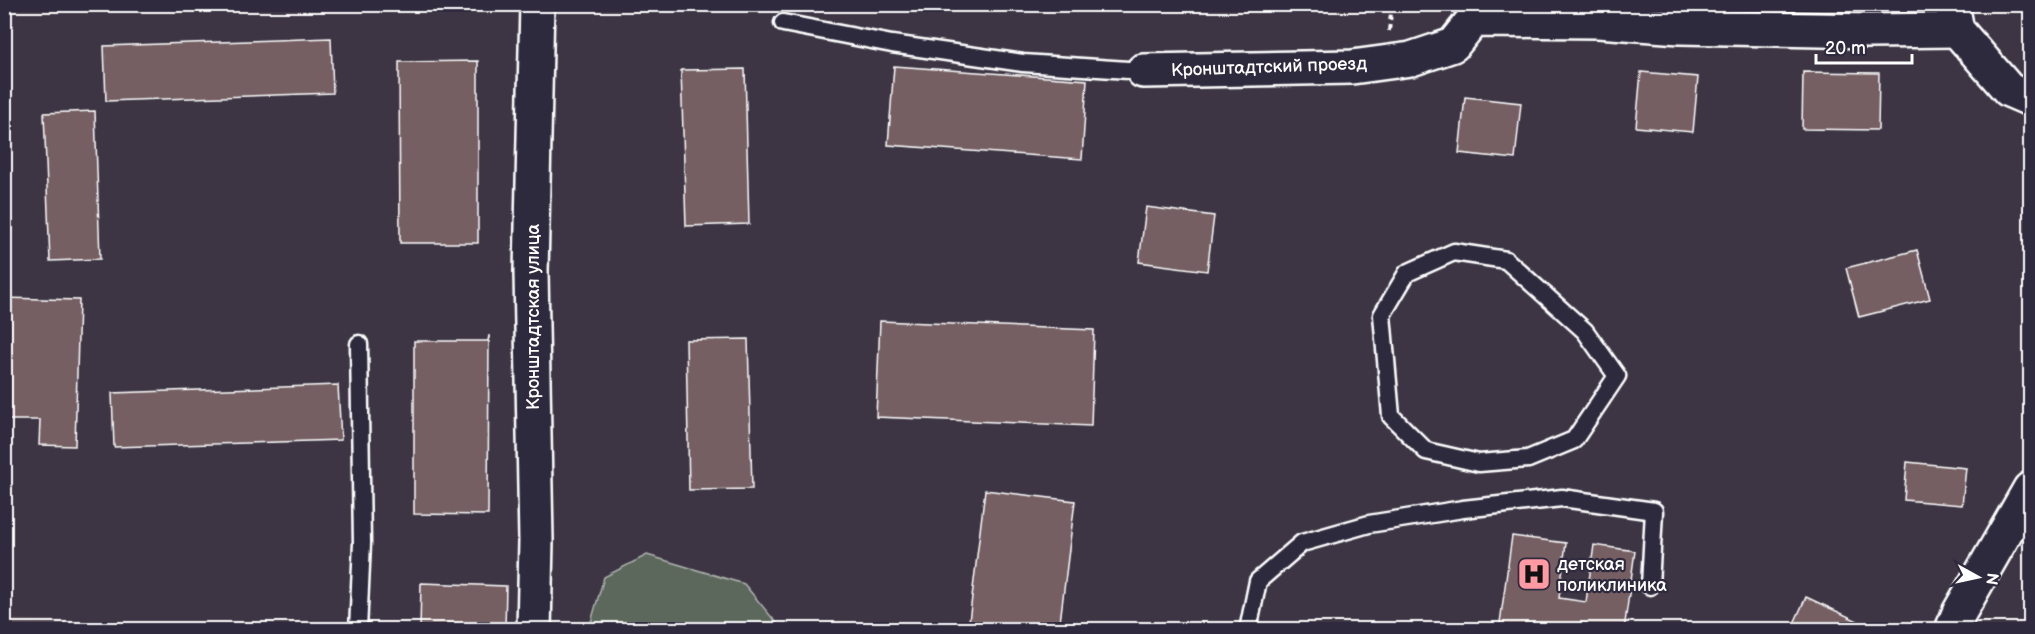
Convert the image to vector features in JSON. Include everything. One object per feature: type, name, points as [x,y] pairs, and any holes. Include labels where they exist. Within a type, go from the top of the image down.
[{"type":"street","name":"Кронштадтская улица","points":[[534,630],[536,541],[531,272],[537,4]]},
{"type":"street","name":"Кронштадтский проезд","points":[[1143,71],[1352,67],[1411,59],[1453,45],[1473,20],[1598,21],[1680,27],[1869,31],[1914,29],[1954,17]]},
{"type":"street","points":[[1954,17],[2009,90],[2031,99]]},
{"type":"street","points":[[1952,630],[1959,613],[2031,489]]},
{"type":"lane","points":[[783,23],[892,44],[1023,63],[1143,71]]},
{"type":"lane","points":[[1454,252],[1506,260],[1585,331],[1617,376],[1574,440],[1528,459],[1479,463],[1426,451],[1391,416],[1382,315],[1407,273],[1454,252]]},
{"type":"lane","points":[[358,630],[362,543],[359,344]]},
{"type":"lane","points":[[1248,630],[1258,581],[1302,543],[1369,524],[1463,509],[1562,498],[1654,511],[1650,586]]},
{"type":"shaded area","points":[[5,619],[321,628],[321,630],[5,630]]},
{"type":"green space","points":[[647,555],[744,584],[780,629],[589,629],[604,577]]},
{"type":"building","points":[[331,38],[333,93],[106,101],[104,46]]},
{"type":"building","points":[[478,61],[478,243],[400,243],[399,62]]},
{"type":"building","points":[[894,66],[1087,80],[1082,159],[888,145]]},
{"type":"building","points":[[745,69],[749,224],[686,226],[681,70]]},
{"type":"building","points":[[1641,72],[1698,77],[1693,132],[1636,127]]},
{"type":"building","points":[[1803,72],[1879,73],[1878,130],[1802,129]]},
{"type":"building","points":[[1465,97],[1521,103],[1515,159],[1459,153]]},
{"type":"building","points":[[95,111],[100,259],[50,261],[44,113]]},
{"type":"building","points":[[1146,207],[1214,216],[1207,271],[1139,262]]},
{"type":"building","points":[[1917,250],[1930,299],[1859,317],[1846,268]]},
{"type":"building","points":[[4,298],[79,300],[75,446],[39,445],[40,420],[4,420]]},
{"type":"building","points":[[880,321],[1094,330],[1091,426],[876,417]]},
{"type":"building","points":[[489,335],[488,515],[414,514],[414,341],[488,341]]},
{"type":"building","points":[[748,339],[752,489],[689,490],[686,340]]},
{"type":"building","points":[[338,385],[341,440],[114,447],[112,393]]},
{"type":"building","points":[[1907,462],[1966,468],[1962,505],[1904,500]]},
{"type":"building","points":[[985,490],[1075,501],[1059,630],[968,630]]},
{"type":"building","name":"детская поликлиника","points":[[1512,536],[1566,543],[1559,598],[1586,602],[1594,545],[1635,551],[1624,630],[1499,630]]},
{"type":"building","points":[[421,583],[506,586],[505,630],[420,630]]},
{"type":"building","points":[[1806,597],[1860,622],[1856,630],[1791,630]]},
{"type":"place","name":"детская поликлиника","points":[[1534,574]]}]
